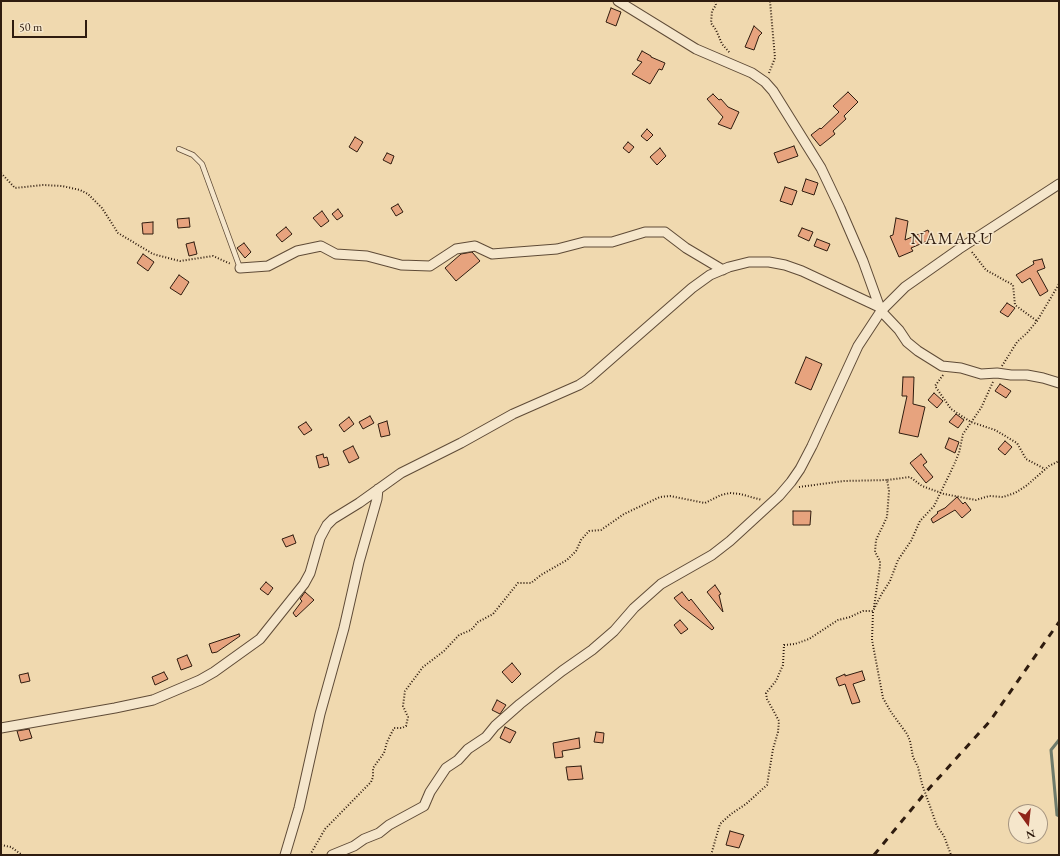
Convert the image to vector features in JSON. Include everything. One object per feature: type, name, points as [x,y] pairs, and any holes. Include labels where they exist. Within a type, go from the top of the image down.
[{"type":"street","points":[[618,1],[696,49],[752,73],[765,82],[773,91],[803,137],[824,175],[863,261],[880,309]]},
{"type":"street","points":[[332,855],[379,833],[389,825],[424,806],[430,792],[446,768],[486,737],[495,726],[526,699],[609,636],[634,608],[661,584],[712,555],[772,502],[785,489],[800,469],[858,346],[880,309],[905,287],[966,244],[1059,184]]},
{"type":"street","points":[[240,268],[268,266],[298,251],[322,246],[336,254],[367,256],[401,265],[430,266],[456,249],[475,246],[492,254],[557,249],[584,242],[612,242],[645,232],[665,232],[686,248],[723,270]]},
{"type":"street","points":[[1,728],[152,700],[183,688],[214,672],[260,639],[304,584],[310,573],[320,538],[328,525],[342,512],[359,503],[401,473],[417,464],[461,443],[513,414],[579,385],[588,379],[692,288],[710,276],[729,267],[749,262],[769,262],[785,265],[802,271],[880,309],[899,330],[907,342],[918,351],[942,366],[961,368],[981,374],[1027,374],[1059,383]]},
{"type":"street","points":[[285,855],[299,808],[320,714],[344,628],[359,562],[377,499],[378,489]]},
{"type":"lane","points":[[179,149],[193,155],[202,164],[240,268]]},
{"type":"path","points":[[715,1],[716,5],[712,11],[711,23],[722,44],[728,50],[734,65]]},
{"type":"path","points":[[765,82],[775,58],[770,1]]},
{"type":"path","points":[[1,173],[15,188],[43,184],[80,190],[88,194],[102,208],[118,233],[153,254],[180,261],[213,256],[240,268]]},
{"type":"path","points":[[966,244],[986,270],[1013,285],[1015,305],[1037,321]]},
{"type":"path","points":[[873,611],[890,581],[898,560],[911,542],[920,521],[934,506],[959,452],[963,434],[981,408],[997,373],[1017,342],[1037,321],[1059,284]]},
{"type":"path","points":[[950,367],[935,386],[951,409],[971,422],[995,430],[1017,442],[1026,459],[1045,469]]},
{"type":"path","points":[[785,489],[844,481],[887,480],[910,477],[922,486],[940,492],[976,500],[989,496],[1004,497],[1015,493],[1026,486],[1049,466],[1059,461]]},
{"type":"path","points":[[887,480],[889,491],[887,517],[876,540],[875,552],[880,561],[880,566],[873,611],[872,640],[883,698],[890,712],[907,734],[913,757],[918,767],[922,784],[937,826],[944,836],[951,855]]},
{"type":"path","points":[[310,855],[325,829],[371,782],[373,777],[373,768],[384,753],[387,742],[394,728],[402,728],[406,726],[408,717],[403,706],[405,691],[423,667],[444,651],[459,635],[471,630],[478,622],[493,614],[518,583],[530,583],[567,560],[576,551],[581,540],[589,531],[601,530],[624,514],[660,497],[670,496],[705,503],[721,495],[730,493],[772,502]]},
{"type":"path","points":[[711,855],[720,824],[731,814],[746,804],[767,785],[779,721],[766,699],[766,693],[776,681],[782,665],[784,645],[795,644],[809,639],[838,620],[850,617],[863,611],[873,611]]},
{"type":"path","points":[[1,845],[11,847],[22,855]]},
{"type":"building","points":[[611,8],[621,12],[616,26],[606,22]]},
{"type":"building","points":[[754,26],[762,33],[759,36],[754,50],[745,47]]},
{"type":"building","points":[[642,51],[665,63],[662,70],[659,69],[650,84],[632,74],[642,62],[637,60]]},
{"type":"building","points":[[848,92],[858,102],[844,116],[846,119],[833,131],[835,134],[820,146],[811,135],[820,128],[821,129],[839,112],[833,106]]},
{"type":"building","points":[[713,94],[719,100],[721,99],[728,107],[739,112],[731,129],[718,124],[723,117],[707,99]]},
{"type":"building","points":[[647,129],[653,135],[647,141],[641,136]]},
{"type":"building","points":[[355,137],[363,142],[357,152],[349,147]]},
{"type":"building","points":[[628,142],[634,147],[629,153],[623,148]]},
{"type":"building","points":[[794,146],[798,156],[778,163],[774,153]]},
{"type":"building","points":[[660,148],[666,156],[657,165],[650,157]]},
{"type":"building","points":[[387,153],[394,156],[391,164],[383,160]]},
{"type":"building","points":[[806,179],[818,183],[814,195],[802,191]]},
{"type":"building","points":[[785,187],[797,191],[792,205],[780,201]]},
{"type":"building","points":[[398,204],[403,212],[396,216],[391,208]]},
{"type":"building","points":[[338,209],[343,216],[337,220],[332,214]]},
{"type":"building","points":[[322,211],[329,221],[321,227],[313,218]]},
{"type":"building","points":[[189,218],[190,227],[178,228],[177,219]]},
{"type":"building","points":[[896,218],[908,221],[905,240],[928,230],[932,239],[911,248],[913,251],[899,257],[890,236],[893,235]]},
{"type":"building","points":[[153,222],[153,234],[143,234],[142,223]]},
{"type":"building","points":[[286,227],[292,234],[282,242],[276,235]]},
{"type":"building","points":[[802,228],[813,232],[809,241],[798,236]]},
{"type":"building","points":[[817,239],[830,244],[827,251],[814,246]]},
{"type":"building","points":[[194,242],[197,254],[189,256],[186,244]]},
{"type":"building","points":[[244,243],[251,252],[245,258],[237,248]]},
{"type":"building","points":[[472,252],[480,261],[456,281],[445,268],[461,254]]},
{"type":"building","points":[[143,254],[154,262],[148,271],[137,263]]},
{"type":"building","points":[[1042,259],[1045,268],[1037,271],[1048,291],[1040,296],[1030,278],[1022,283],[1016,275],[1034,264],[1033,261]]},
{"type":"building","points":[[179,275],[189,282],[181,295],[170,288]]},
{"type":"building","points":[[1007,303],[1015,308],[1008,317],[1000,312]]},
{"type":"building","points":[[806,357],[822,364],[811,390],[795,383]]},
{"type":"building","points":[[903,377],[914,377],[913,404],[925,407],[918,437],[899,433],[907,396],[902,396]]},
{"type":"building","points":[[1000,384],[1011,391],[1006,398],[995,391]]},
{"type":"building","points":[[934,393],[943,401],[937,408],[928,400]]},
{"type":"building","points":[[956,414],[964,420],[958,428],[949,422]]},
{"type":"building","points":[[370,416],[374,423],[363,429],[359,422]]},
{"type":"building","points":[[349,417],[354,424],[344,432],[339,425]]},
{"type":"building","points":[[387,421],[390,435],[381,437],[378,424]]},
{"type":"building","points":[[306,422],[312,430],[304,435],[298,427]]},
{"type":"building","points":[[949,438],[959,442],[955,453],[945,448]]},
{"type":"building","points":[[1005,441],[1012,447],[1005,455],[998,449]]},
{"type":"building","points":[[353,446],[359,458],[349,463],[343,451]]},
{"type":"building","points":[[323,454],[324,458],[327,457],[329,465],[319,468],[316,456]]},
{"type":"building","points":[[921,454],[927,462],[923,465],[933,477],[926,483],[910,463]]},
{"type":"building","points":[[957,497],[963,504],[965,502],[971,510],[962,518],[955,510],[933,523],[931,519],[938,513],[937,512],[945,508]]},
{"type":"building","points":[[793,511],[811,511],[810,525],[793,525]]},
{"type":"building","points":[[293,535],[296,543],[286,547],[282,539]]},
{"type":"building","points":[[266,582],[273,588],[268,595],[260,589]]},
{"type":"building","points":[[715,585],[721,594],[719,595],[723,612],[707,592]]},
{"type":"building","points":[[305,592],[314,600],[296,617],[293,613],[302,601],[300,599]]},
{"type":"building","points":[[682,592],[689,601],[691,599],[714,628],[712,630],[681,606],[674,598]]},
{"type":"building","points":[[680,620],[688,629],[681,634],[674,625]]},
{"type":"building","points":[[239,634],[240,636],[217,652],[212,653],[209,644]]},
{"type":"building","points":[[187,655],[192,666],[181,670],[177,659]]},
{"type":"building","points":[[512,663],[521,674],[512,683],[502,672]]},
{"type":"building","points":[[862,671],[865,680],[853,684],[860,702],[852,704],[845,684],[839,686],[836,678],[845,674],[845,676]]},
{"type":"building","points":[[164,672],[168,679],[155,685],[152,677]]},
{"type":"building","points":[[28,673],[30,681],[21,683],[19,675]]},
{"type":"building","points":[[497,700],[506,705],[500,714],[492,710]]},
{"type":"building","points":[[505,727],[516,732],[510,743],[500,738]]},
{"type":"building","points":[[29,729],[32,738],[20,741],[17,731]]},
{"type":"building","points":[[596,732],[604,733],[603,743],[594,742]]},
{"type":"building","points":[[579,738],[580,748],[562,751],[563,757],[555,758],[553,743]]},
{"type":"building","points":[[581,766],[583,779],[568,780],[566,767]]},
{"type":"building","points":[[730,831],[744,835],[739,848],[726,845]]},
{"type":"waterway","points":[[1059,740],[1051,750],[1057,815],[1059,816]]},
{"type":"railway","points":[[874,855],[925,793],[990,721],[1059,622]]},
{"type":"district","name":"NAMARU","points":[[952,239]]}]
